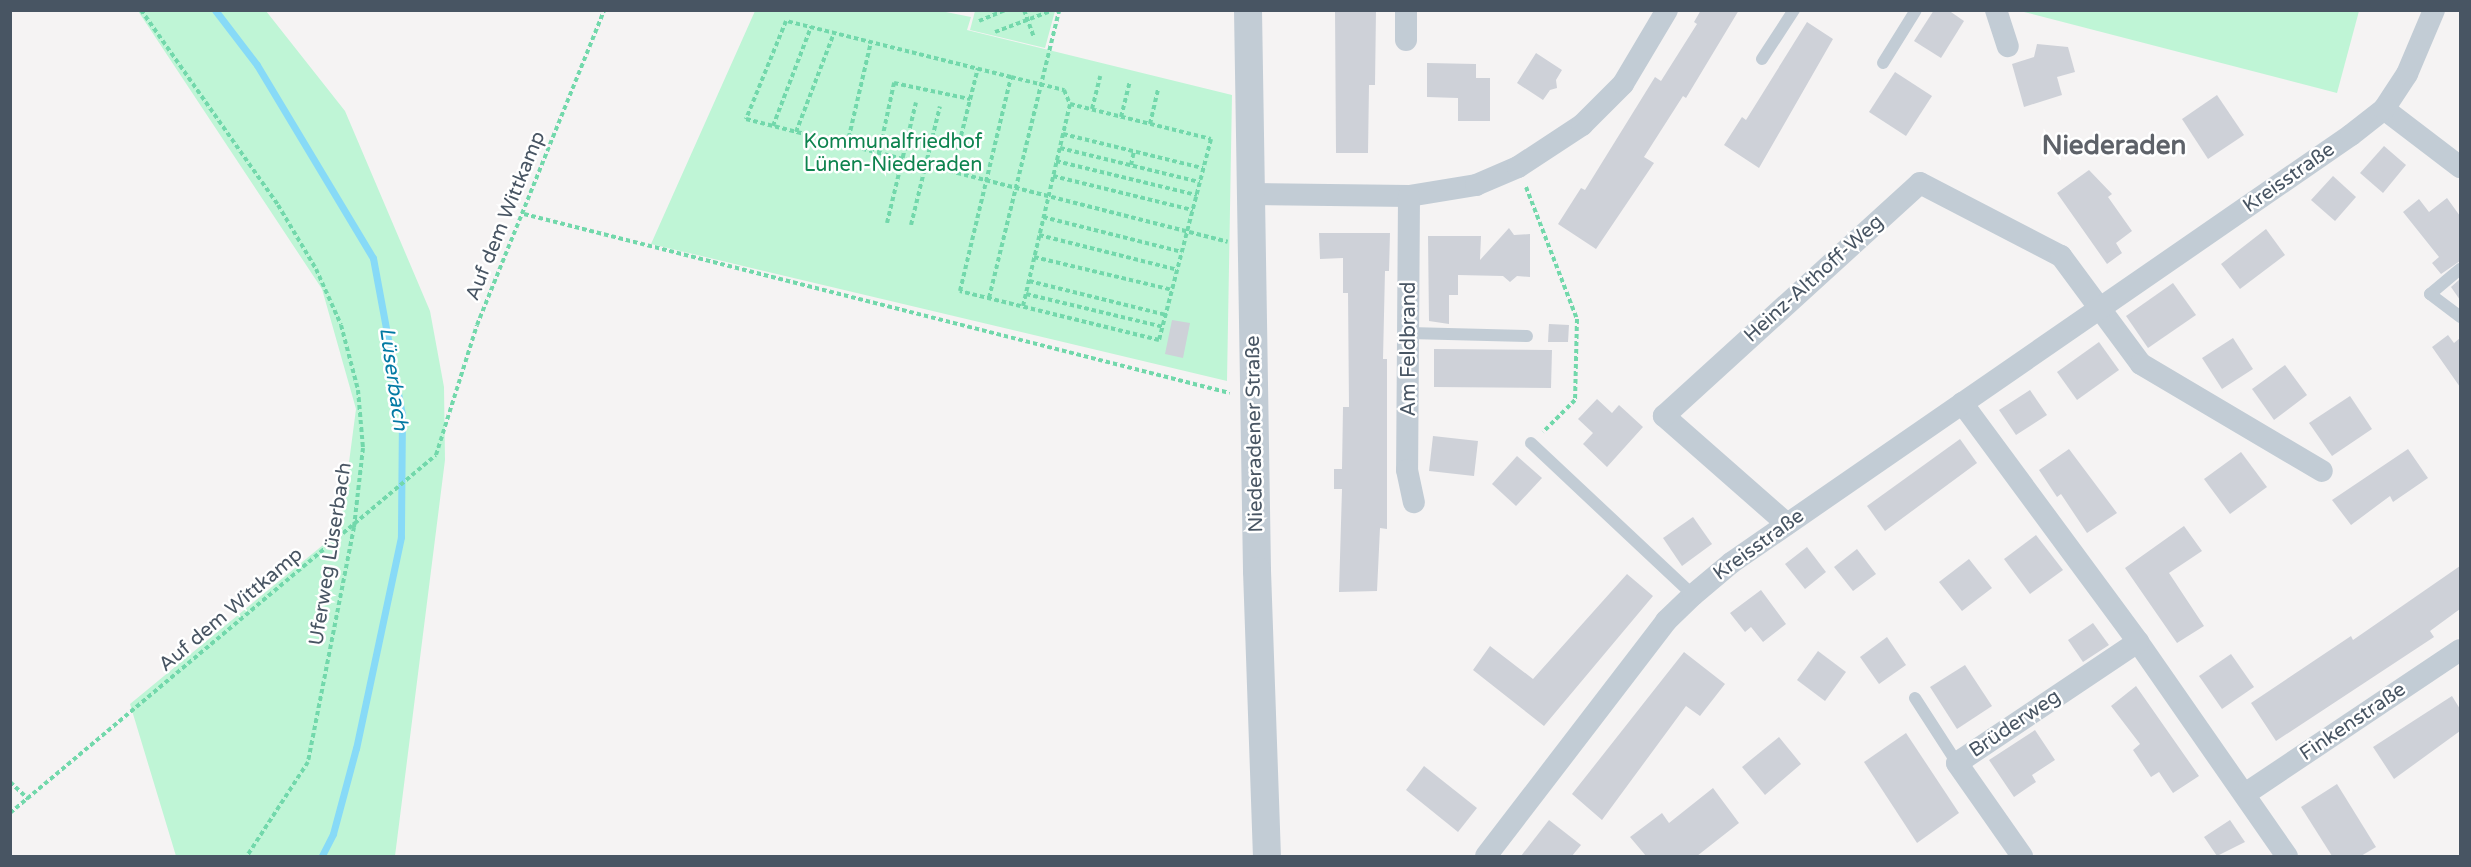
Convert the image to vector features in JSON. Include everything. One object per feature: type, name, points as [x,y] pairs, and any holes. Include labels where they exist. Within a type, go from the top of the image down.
[{"type":"street","name":"Niederadener Straße","points":[[1248,10],[1254,399],[1267,856]]},
{"type":"street","points":[[1406,10],[1406,40]]},
{"type":"street","points":[[1251,194],[1409,196],[1476,185],[1518,167],[1581,125],[1623,84],[1666,10]]},
{"type":"street","points":[[1996,10],[2008,46]]},
{"type":"street","name":"Kreisstraße","points":[[1486,856],[1665,621],[1731,563],[2102,308],[2384,109],[2407,74],[2434,10]]},
{"type":"street","points":[[2384,109],[2460,167]]},
{"type":"street","name":"Heinz-Althoff-Weg","points":[[1786,525],[1664,416],[1920,183],[2061,256],[2102,308]]},
{"type":"street","name":"Am Feldbrand","points":[[1409,196],[1407,470],[1414,502]]},
{"type":"street","points":[[2102,308],[2141,364],[2322,471]]},
{"type":"street","points":[[1962,403],[2138,642],[2287,856]]},
{"type":"street","name":"Brüderweg","points":[[2022,856],[1957,763],[2138,642]]},
{"type":"street","name":"Finkenstraße","points":[[2245,794],[2460,650]]},
{"type":"lane","points":[[1762,59],[1794,10]]},
{"type":"lane","points":[[1883,63],[1916,10]]},
{"type":"lane","points":[[2460,269],[2430,294],[2460,317]]},
{"type":"lane","points":[[1409,333],[1527,336]]},
{"type":"lane","points":[[1531,443],[1694,596]]},
{"type":"lane","points":[[1915,698],[1957,763]]},
{"type":"path","name":"Uferweg Lüserbach","points":[[141,10],[278,204],[316,269],[341,325],[358,390],[363,448],[354,527],[308,762],[248,856]]},
{"type":"path","name":"Auf dem Wittkamp","points":[[10,813],[354,527],[436,455],[477,325],[604,10]]},
{"type":"path","points":[[979,21],[1005,10]]},
{"type":"path","points":[[1024,10],[1034,37]]},
{"type":"path","points":[[989,298],[1059,10]]},
{"type":"path","points":[[995,32],[1051,11]]},
{"type":"path","points":[[1023,306],[1043,217],[1048,196],[1053,176],[1056,161],[1070,104],[1064,90],[786,21],[746,119],[952,172],[987,180],[1048,196],[1188,231],[1252,248]]},
{"type":"path","points":[[773,126],[811,27]]},
{"type":"path","points":[[796,132],[834,33]]},
{"type":"path","points":[[847,145],[871,42]]},
{"type":"path","points":[[952,172],[978,69]]},
{"type":"path","points":[[1092,109],[1100,76]]},
{"type":"path","points":[[1011,77],[960,291],[1159,340],[1210,139],[1070,104]]},
{"type":"path","points":[[1121,117],[1130,82]]},
{"type":"path","points":[[879,153],[894,83],[970,99]]},
{"type":"path","points":[[1150,124],[1158,88]]},
{"type":"path","points":[[887,223],[916,102]]},
{"type":"path","points":[[911,225],[940,106]]},
{"type":"path","points":[[1063,134],[1203,168]]},
{"type":"path","points":[[1060,148],[1200,182]]},
{"type":"path","points":[[1131,165],[1134,152]]},
{"type":"path","points":[[1056,161],[1197,195]]},
{"type":"path","points":[[1518,167],[1577,319],[1575,400],[1531,443]]},
{"type":"path","points":[[1053,176],[1193,210]]},
{"type":"path","points":[[524,213],[1254,399]]},
{"type":"path","points":[[1043,217],[1182,252]]},
{"type":"path","points":[[1039,235],[1178,270]]},
{"type":"path","points":[[1034,257],[1172,290]]},
{"type":"path","points":[[1029,281],[1166,315]]},
{"type":"path","points":[[1026,294],[1163,327]]},
{"type":"path","points":[[10,782],[28,799]]},
{"type":"green space","points":[[975,10],[1055,11],[1045,48],[970,30]]},
{"type":"green space","points":[[138,11],[266,11],[345,111],[430,311],[444,387],[445,460],[395,856],[176,856],[130,704],[340,531],[356,409],[322,289]]},
{"type":"green space","name":"Kommunalfriedhof Lünen-Niederaden","points":[[755,11],[941,11],[971,17],[967,30],[1232,95],[1227,381],[651,244]]},
{"type":"green space","points":[[2020,11],[2359,11],[2337,93]]},
{"type":"building","points":[[1335,10],[1376,10],[1375,85],[1369,85],[1368,153],[1336,153]]},
{"type":"building","points":[[1701,10],[1739,10],[1686,98],[1683,96],[1644,157],[1654,163],[1596,249],[1558,224],[1581,188],[1585,190],[1655,77],[1661,81],[1697,24],[1694,22]]},
{"type":"building","points":[[1934,10],[1948,10],[1964,21],[1941,58],[1914,41]]},
{"type":"building","points":[[1807,22],[1833,39],[1759,168],[1724,145],[1742,117],[1746,120]]},
{"type":"building","points":[[2037,44],[2068,47],[2075,72],[2057,77],[2062,95],[2024,107],[2012,64],[2034,57]]},
{"type":"building","points":[[1536,53],[1562,70],[1556,80],[1557,88],[1550,90],[1543,100],[1517,83]]},
{"type":"building","points":[[1427,63],[1476,64],[1476,78],[1490,78],[1490,121],[1458,121],[1458,98],[1427,97]]},
{"type":"building","points":[[1895,72],[1932,96],[1906,136],[1869,112]]},
{"type":"building","points":[[2217,95],[2244,135],[2208,159],[2182,119]]},
{"type":"building","points":[[2384,146],[2406,165],[2383,193],[2360,173]]},
{"type":"building","points":[[2089,170],[2112,194],[2108,197],[2132,231],[2116,243],[2122,253],[2107,264],[2057,193]]},
{"type":"building","points":[[2333,176],[2356,197],[2335,221],[2311,200]]},
{"type":"building","points":[[2447,198],[2460,216],[2460,261],[2441,274],[2432,263],[2439,257],[2403,212],[2419,199],[2429,212]]},
{"type":"building","points":[[1509,228],[1514,235],[1530,234],[1530,277],[1517,276],[1510,282],[1503,276],[1458,275],[1458,295],[1449,295],[1449,324],[1429,321],[1428,236],[1481,236],[1480,260]]},
{"type":"building","points":[[2266,229],[2285,255],[2240,289],[2221,264]]},
{"type":"building","points":[[1319,233],[1390,233],[1389,271],[1385,271],[1383,359],[1387,359],[1387,529],[1380,528],[1377,591],[1339,592],[1342,489],[1334,489],[1334,469],[1342,469],[1343,407],[1349,407],[1348,293],[1343,293],[1343,258],[1320,259]]},
{"type":"building","points":[[2460,279],[2460,300],[2451,287]]},
{"type":"building","points":[[2173,283],[2196,315],[2148,348],[2126,316]]},
{"type":"building","points":[[1172,320],[1190,323],[1183,358],[1165,354]]},
{"type":"building","points":[[1549,324],[1569,325],[1568,342],[1548,342]]},
{"type":"building","points":[[2448,335],[2454,343],[2460,338],[2460,387],[2432,347]]},
{"type":"building","points":[[2233,338],[2253,369],[2222,389],[2202,358]]},
{"type":"building","points":[[2099,342],[2119,370],[2077,400],[2057,372]]},
{"type":"building","points":[[1434,349],[1552,350],[1551,388],[1434,387]]},
{"type":"building","points":[[2285,365],[2307,395],[2274,420],[2252,389]]},
{"type":"building","points":[[2030,390],[2047,415],[2016,435],[1999,410]]},
{"type":"building","points":[[2350,396],[2372,429],[2332,456],[2309,423]]},
{"type":"building","points":[[1597,399],[1612,413],[1619,405],[1643,427],[1607,467],[1583,444],[1593,433],[1578,419]]},
{"type":"building","points":[[1433,436],[1478,441],[1474,476],[1429,471]]},
{"type":"building","points":[[1960,439],[1977,463],[1885,531],[1867,506]]},
{"type":"building","points":[[2069,449],[2117,513],[2087,533],[2061,494],[2057,497],[2039,470]]},
{"type":"building","points":[[2408,449],[2428,478],[2393,502],[2390,496],[2351,525],[2332,500]]},
{"type":"building","points":[[2241,452],[2267,487],[2230,514],[2204,479]]},
{"type":"building","points":[[1517,456],[1542,478],[1516,506],[1492,484]]},
{"type":"building","points":[[1693,517],[1712,544],[1682,566],[1663,538]]},
{"type":"building","points":[[2184,526],[2202,551],[2169,573],[2204,626],[2177,643],[2125,568]]},
{"type":"building","points":[[2036,535],[2063,570],[2030,594],[2004,559]]},
{"type":"building","points":[[1807,547],[1826,572],[1805,589],[1785,564]]},
{"type":"building","points":[[1857,549],[1876,574],[1853,591],[1834,567]]},
{"type":"building","points":[[1969,559],[1992,588],[1962,611],[1939,582]]},
{"type":"building","points":[[2460,566],[2460,609],[2430,631],[2434,637],[2276,741],[2251,703],[2351,636],[2353,640]]},
{"type":"building","points":[[1627,574],[1653,596],[1544,726],[1473,670],[1490,646],[1533,679]]},
{"type":"building","points":[[1761,590],[1786,624],[1763,642],[1751,627],[1745,632],[1730,613]]},
{"type":"building","points":[[2093,623],[2109,645],[2083,662],[2068,640]]},
{"type":"building","points":[[1887,637],[1906,665],[1879,684],[1860,657]]},
{"type":"building","points":[[1818,651],[1846,672],[1825,701],[1797,680]]},
{"type":"building","points":[[1684,652],[1725,684],[1700,716],[1686,706],[1602,820],[1572,794]]},
{"type":"building","points":[[2231,654],[2254,687],[2222,709],[2199,676]]},
{"type":"building","points":[[1965,665],[1992,706],[1957,729],[1930,687]]},
{"type":"building","points":[[2136,686],[2199,776],[2173,793],[2159,772],[2151,777],[2133,750],[2140,744],[2111,706]]},
{"type":"building","points":[[2452,696],[2460,709],[2460,731],[2394,779],[2373,747]]},
{"type":"building","points":[[2035,730],[2055,760],[2032,775],[2036,782],[2014,797],[1989,760]]},
{"type":"building","points":[[1906,733],[1959,813],[1917,843],[1864,762]]},
{"type":"building","points":[[1779,737],[1801,764],[1765,795],[1742,767]]},
{"type":"building","points":[[1424,766],[1477,808],[1458,832],[1406,790]]},
{"type":"building","points":[[2337,784],[2376,847],[2361,856],[2332,856],[2301,807]]},
{"type":"building","points":[[1713,788],[1739,823],[1697,856],[1646,856],[1630,837],[1662,813],[1669,823]]},
{"type":"building","points":[[1549,820],[1581,845],[1572,856],[1521,856]]},
{"type":"building","points":[[2230,820],[2245,842],[2217,856],[2204,837]]},
{"type":"waterway","name":"Lüserbach","points":[[215,10],[257,65],[373,258],[402,414],[401,537],[356,748],[333,834],[322,856]]},
{"type":"district","name":"Niederaden","points":[[2114,146]]}]
